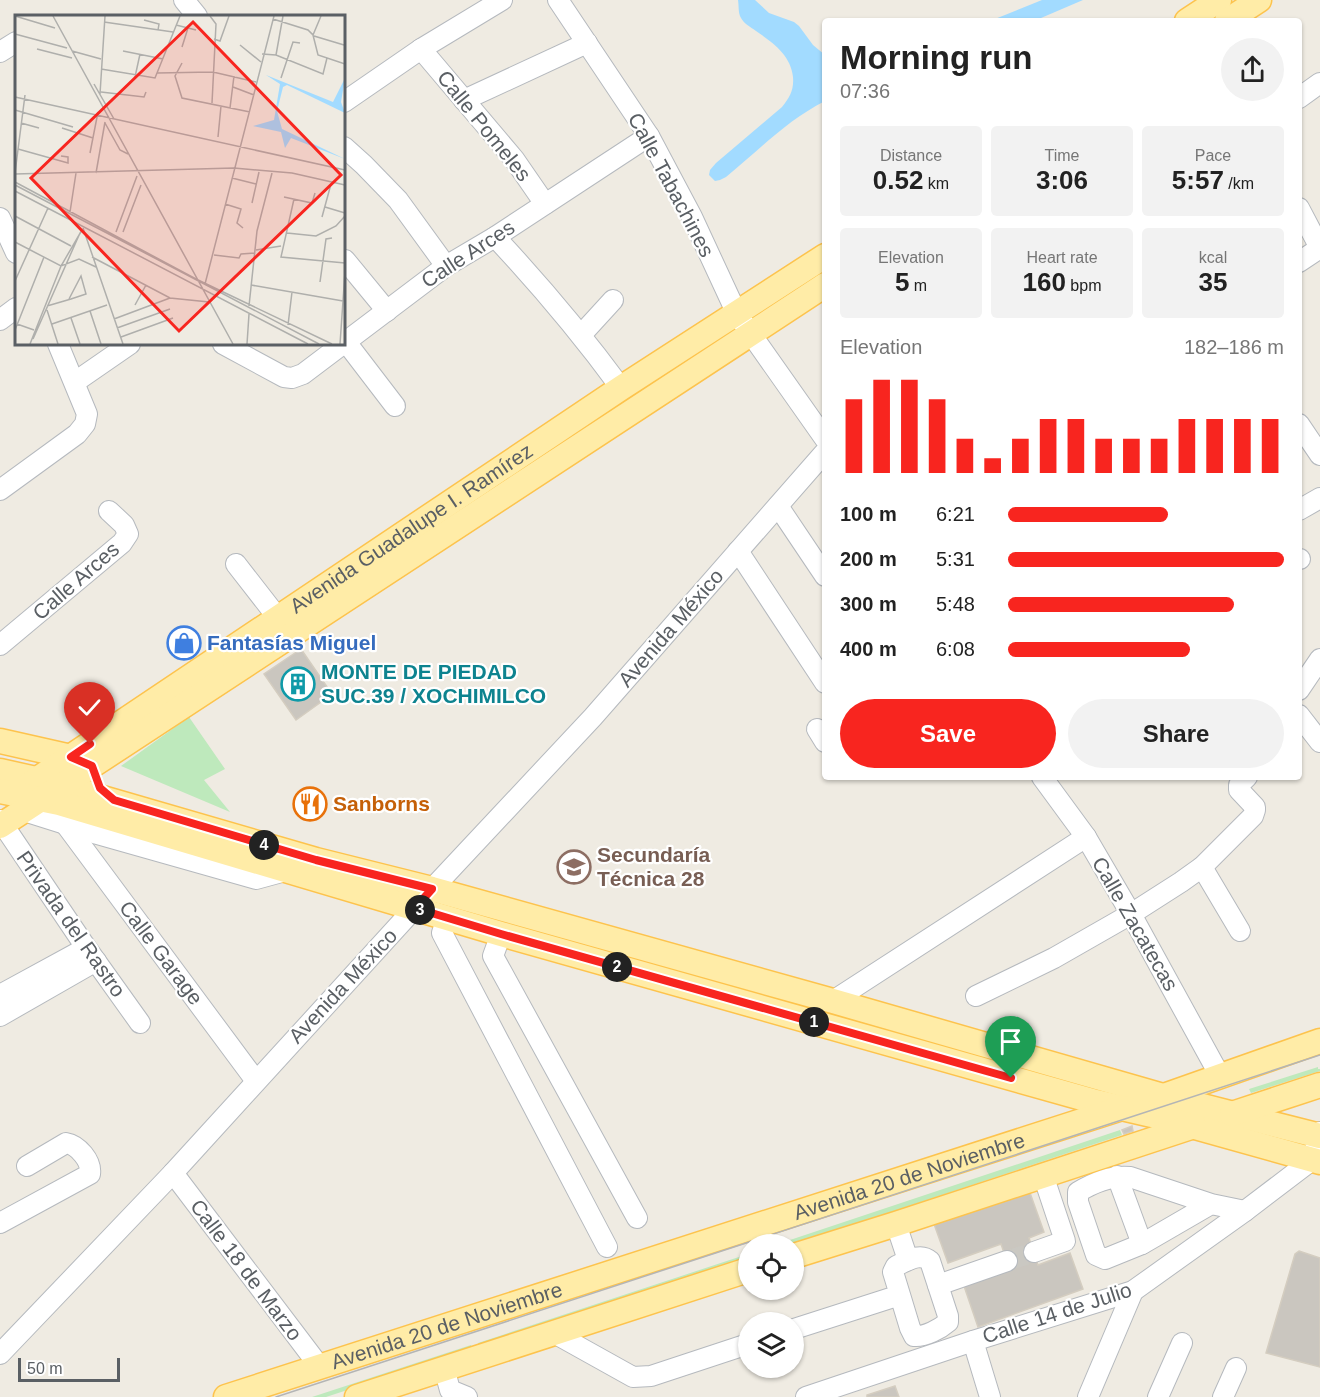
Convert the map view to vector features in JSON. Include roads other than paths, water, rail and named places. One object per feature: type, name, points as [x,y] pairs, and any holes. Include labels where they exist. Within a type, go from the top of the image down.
[{"type":"main road","points":[[1192,18],[1219,0]]},
{"type":"main road","points":[[1232,18],[1259,0]]},
{"type":"main road","name":"Avenida Guadalupe I. Ramírez","points":[[73,769],[278,618],[621,387],[822,258]]},
{"type":"main road","name":"Avenida Guadalupe I. Ramírez","points":[[14,805],[822,287]]},
{"type":"main road","points":[[0,741],[73,769],[114,800]]},
{"type":"main road","points":[[0,750],[38,758],[73,769],[114,800],[316,860],[432,889],[1163,1096],[1320,1134]]},
{"type":"main road","points":[[0,771],[14,805],[59,803],[501,934],[1316,1161]]},
{"type":"main road","name":"Avenida 20 de Noviembre","points":[[226,1397],[1163,1096],[1320,1041]]},
{"type":"main road","name":"Avenida 20 de Noviembre","points":[[804,1253],[1320,1085]]},
{"type":"main road","name":"Avenida 20 de Noviembre","points":[[357,1397],[453,1388],[554,1333],[738,1273]]},
{"type":"street","points":[[184,0],[196,15]]},
{"type":"street","points":[[345,101],[421,49],[502,0]]},
{"type":"street","name":"Calle Tabachines","points":[[558,0],[649,136],[692,217],[737,314]]},
{"type":"street","points":[[464,100],[586,43]]},
{"type":"street","name":"Calle Pomeles","points":[[421,49],[514,159],[545,204]]},
{"type":"street","points":[[1302,96],[1320,84]]},
{"type":"street","name":"Calle Arces","points":[[346,342],[446,266],[495,237],[649,136]]},
{"type":"street","points":[[345,148],[398,200],[446,266]]},
{"type":"street","points":[[1302,214],[1320,248],[1302,260]]},
{"type":"street","points":[[6,220],[15,250]]},
{"type":"street","points":[[495,237],[581,335],[621,387]]},
{"type":"street","points":[[345,260],[387,311]]},
{"type":"street","points":[[581,335],[613,300]]},
{"type":"street","points":[[0,320],[15,309]]},
{"type":"street","points":[[737,314],[822,435]]},
{"type":"street","points":[[346,342],[395,406]]},
{"type":"street","points":[[0,490],[77,434],[85,424],[87,414],[58,345]]},
{"type":"street","points":[[75,382],[129,345]]},
{"type":"street","name":"Calle Arces","points":[[225,345],[284,377],[292,378],[303,374],[342,345]]},
{"type":"street","points":[[1302,428],[1320,454]]},
{"type":"street","name":"Avenida México","points":[[0,1354],[173,1173],[432,889],[593,717],[822,455]]},
{"type":"street","points":[[1302,508],[1320,498]]},
{"type":"street","points":[[778,506],[822,572]]},
{"type":"street","name":"Calle Arces","points":[[0,645],[122,543],[128,534],[124,525],[109,511]]},
{"type":"street","points":[[738,551],[822,678]]},
{"type":"street","points":[[236,564],[278,618]]},
{"type":"street","points":[[1302,686],[1320,659]]},
{"type":"street","points":[[1302,719],[1320,742]]},
{"type":"street","name":"Calle Zacatecas","points":[[1044,780],[1086,837],[1220,1076]]},
{"type":"street","points":[[975,996],[1054,958],[1131,914],[1202,867],[1253,816],[1255,807],[1239,790],[1239,786],[1244,780]]},
{"type":"street","points":[[14,805],[66,825],[256,879],[316,860]]},
{"type":"street","name":"Privada del Rastro","points":[[14,805],[91,954],[140,1023]]},
{"type":"street","name":"Calle Garage","points":[[66,825],[256,1081]]},
{"type":"street","points":[[833,1001],[1086,837]]},
{"type":"street","points":[[1202,867],[1240,931]]},
{"type":"street","points":[[447,918],[442,933],[607,1247]]},
{"type":"street","points":[[501,934],[493,956],[637,1218]]},
{"type":"street","points":[[0,994],[77,953],[91,954]]},
{"type":"street","points":[[0,1016],[91,954]]},
{"type":"street","points":[[1316,1161],[1320,1134]]},
{"type":"street","points":[[0,1223],[90,1174],[91,1168],[89,1162],[70,1143],[66,1143],[27,1166]]},
{"type":"street","name":"Calle 14 de Julio","points":[[806,1397],[1133,1291],[1316,1161]]},
{"type":"street","name":"Calle 18 de Marzo","points":[[173,1173],[320,1367]]},
{"type":"street","points":[[1034,1252],[1065,1241],[1042,1175]]},
{"type":"street","points":[[1211,1204],[1142,1244],[1105,1259],[1096,1255],[1078,1202],[1078,1192],[1117,1176],[1130,1177],[1211,1204],[1245,1211]]},
{"type":"street","points":[[1117,1176],[1142,1244]]},
{"type":"street","points":[[897,1224],[908,1260]]},
{"type":"street","points":[[927,1258],[938,1285],[948,1322],[919,1337],[914,1336],[893,1272],[896,1266],[908,1260],[927,1258]]},
{"type":"street","points":[[938,1285],[1007,1261]]},
{"type":"street","points":[[1088,1397],[1133,1291]]},
{"type":"street","points":[[804,1326],[900,1295]]},
{"type":"street","points":[[554,1333],[633,1377],[651,1376],[738,1347]]},
{"type":"street","points":[[973,1341],[990,1397]]},
{"type":"street","points":[[1161,1396],[1182,1343]]},
{"type":"street","points":[[1223,1397],[1236,1368]]},
{"type":"water","points":[[738,0],[755,0],[769,13],[799,26],[813,45],[822,52],[822,103],[785,127],[726,177],[715,181],[709,175],[710,170],[782,107],[793,86],[791,69],[785,56],[742,20]]},
{"type":"water","points":[[1042,0],[1083,0],[1041,18],[997,18]]},
{"type":"tunnel","points":[[1007,1261],[1034,1252]]},
{"type":"tram line","points":[[276,1397],[1320,1055]]},
{"type":"place","name":"Fantasías Miguel","points":[[184,643]]},
{"type":"place","name":"MONTE DE PIEDAD SUC.39 / XOCHIMILCO","points":[[298,684]]},
{"type":"place","name":"Sanborns","points":[[310,804]]},
{"type":"place","name":"Secundaría Técnica 28","points":[[574,867]]}]
